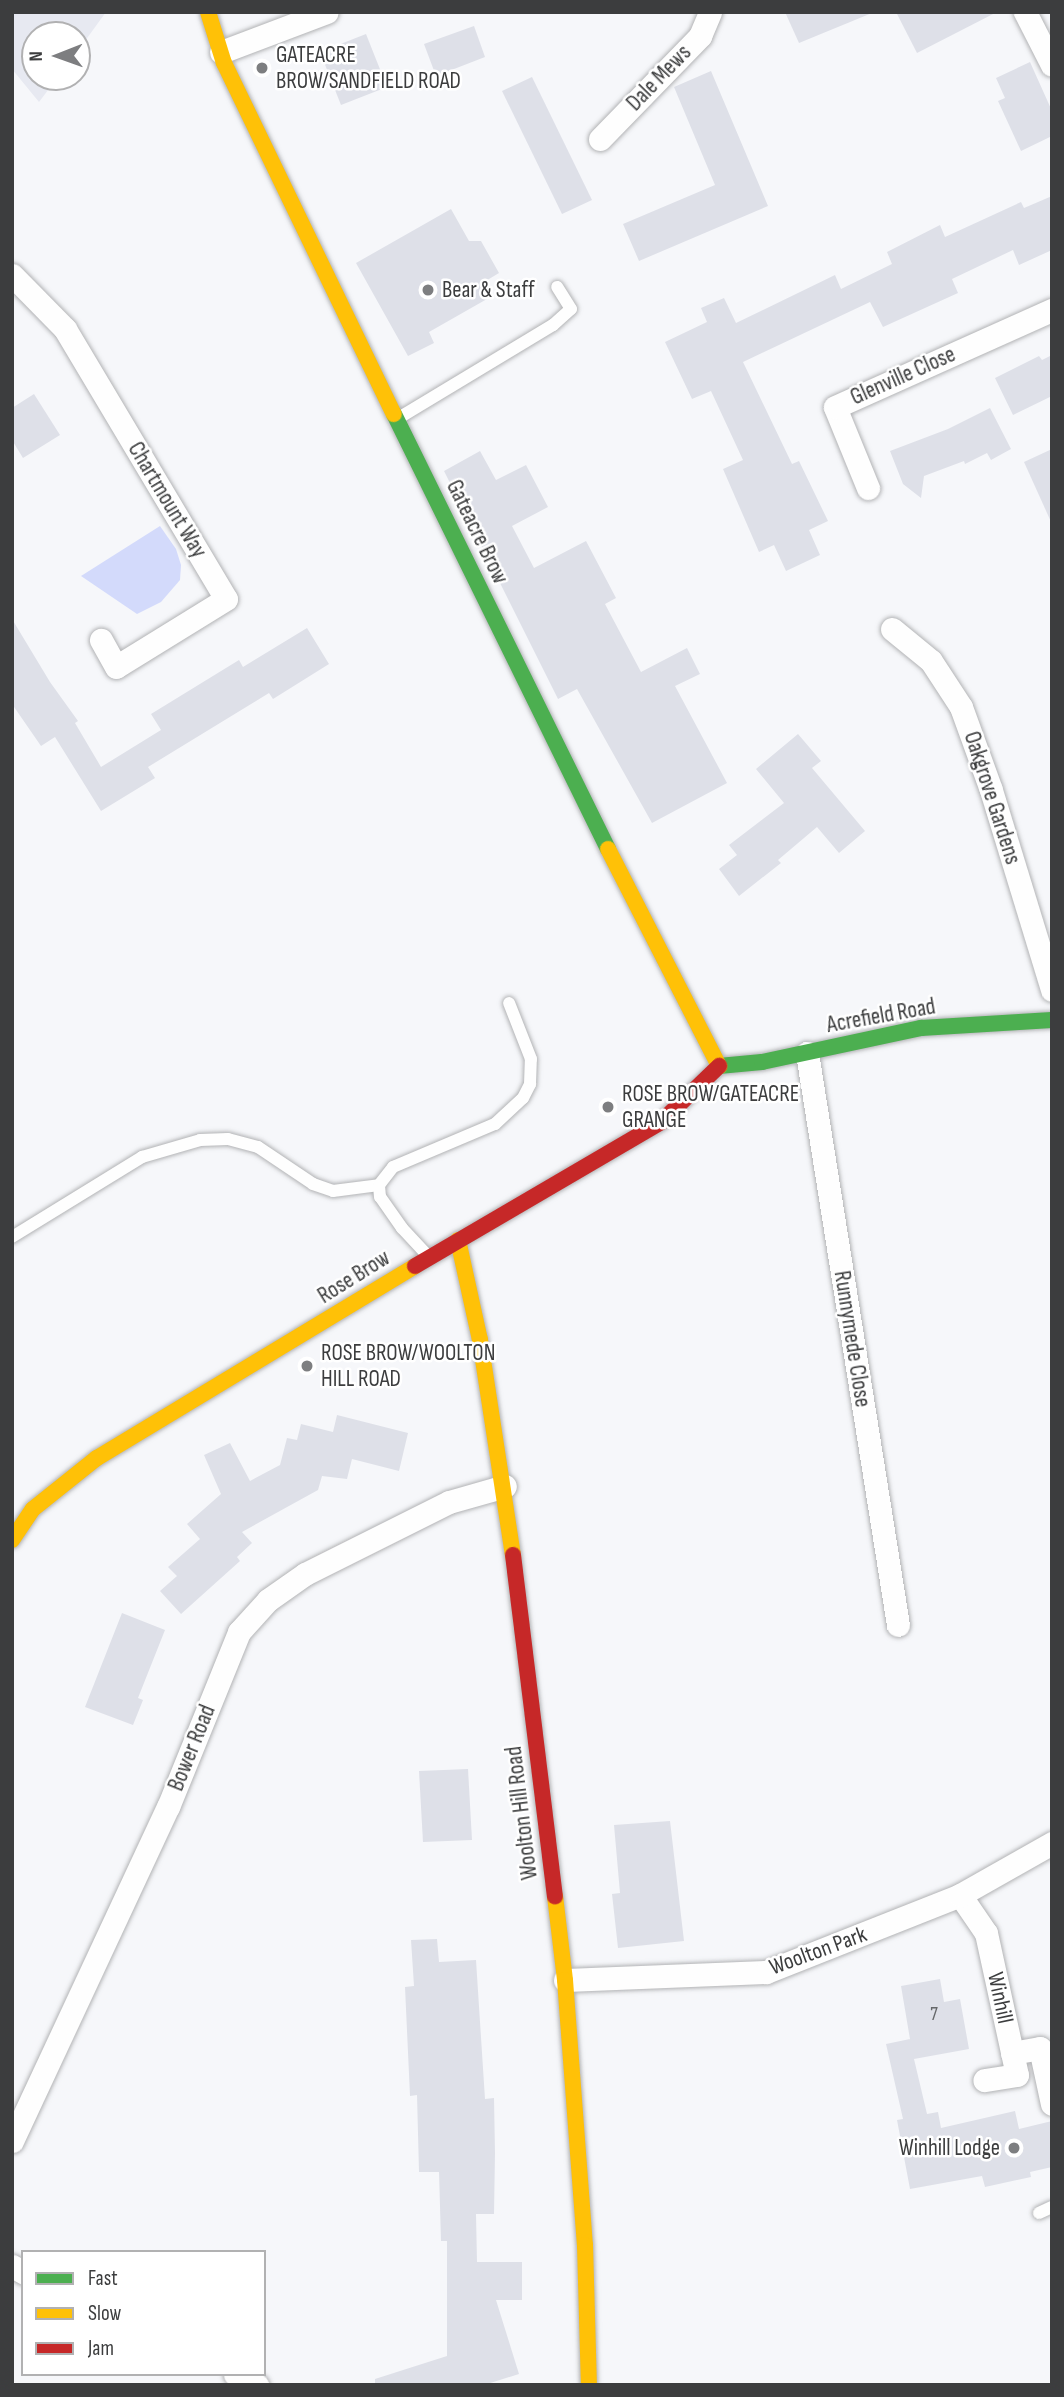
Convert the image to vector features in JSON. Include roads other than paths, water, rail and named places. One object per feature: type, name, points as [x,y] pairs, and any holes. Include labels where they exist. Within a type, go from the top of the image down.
[{"type":"street","name":"Gateacre Brow","points":[[208,12],[220,52],[397,419],[678,993],[719,1066]]},
{"type":"street","points":[[220,52],[327,12]]},
{"type":"street","name":"Dale Mews","points":[[600,139],[700,36],[710,12]]},
{"type":"street","points":[[1025,12],[1052,65]]},
{"type":"street","name":"Chartmount Way","points":[[12,275],[65,329],[226,599],[116,667],[101,640]]},
{"type":"street","name":"Glenville Close","points":[[868,488],[835,407],[1052,310]]},
{"type":"street","name":"Oakgrove Gardens","points":[[892,629],[931,661],[961,707],[987,778],[1052,990]]},
{"type":"street","name":"Acrefield Road","points":[[719,1066],[807,1053],[920,1028],[1052,1020]]},
{"type":"street","name":"Runnymede Close","points":[[807,1053],[898,1625]]},
{"type":"street","name":"Rose Brow","points":[[14,1534],[33,1510],[97,1458],[429,1257],[661,1122],[719,1066]]},
{"type":"street","name":"Woolton Hill Road","points":[[458,1240],[480,1340],[505,1486],[565,1980],[585,2245],[589,2385]]},
{"type":"street","name":"Bower Road","points":[[12,2141],[168,1807],[239,1632],[268,1601],[304,1574],[449,1502],[505,1486]]},
{"type":"street","name":"Woolton Park","points":[[565,1980],[766,1972],[960,1895],[1052,1843]]},
{"type":"street","name":"Winhill","points":[[960,1895],[986,1933],[1017,2075],[984,2080]]},
{"type":"street","points":[[1012,2053],[1040,2048],[1052,2104]]},
{"type":"street","points":[[239,2376],[257,2385]]},
{"type":"lane","points":[[397,419],[553,325],[570,309],[557,287]]},
{"type":"lane","points":[[429,1257],[402,1228],[380,1197],[379,1185],[393,1167],[495,1124],[523,1098],[530,1084],[531,1059],[509,1003]]},
{"type":"lane","points":[[12,1237],[142,1157],[200,1140],[228,1139],[258,1147],[313,1184],[333,1191],[379,1185]]},
{"type":"lane","points":[[1039,2213],[1052,2207]]},
{"type":"place","name":"GATEACRE BROW/SANDFIELD ROAD","points":[[262,68]]},
{"type":"place","name":"Bear & Staff","points":[[428,290]]},
{"type":"place","name":"ROSE BROW/GATEACRE GRANGE","points":[[608,1107]]},
{"type":"place","name":"ROSE BROW/WOOLTON HILL ROAD","points":[[307,1366]]},
{"type":"place","name":"Winhill Lodge","points":[[1014,2148]]}]
